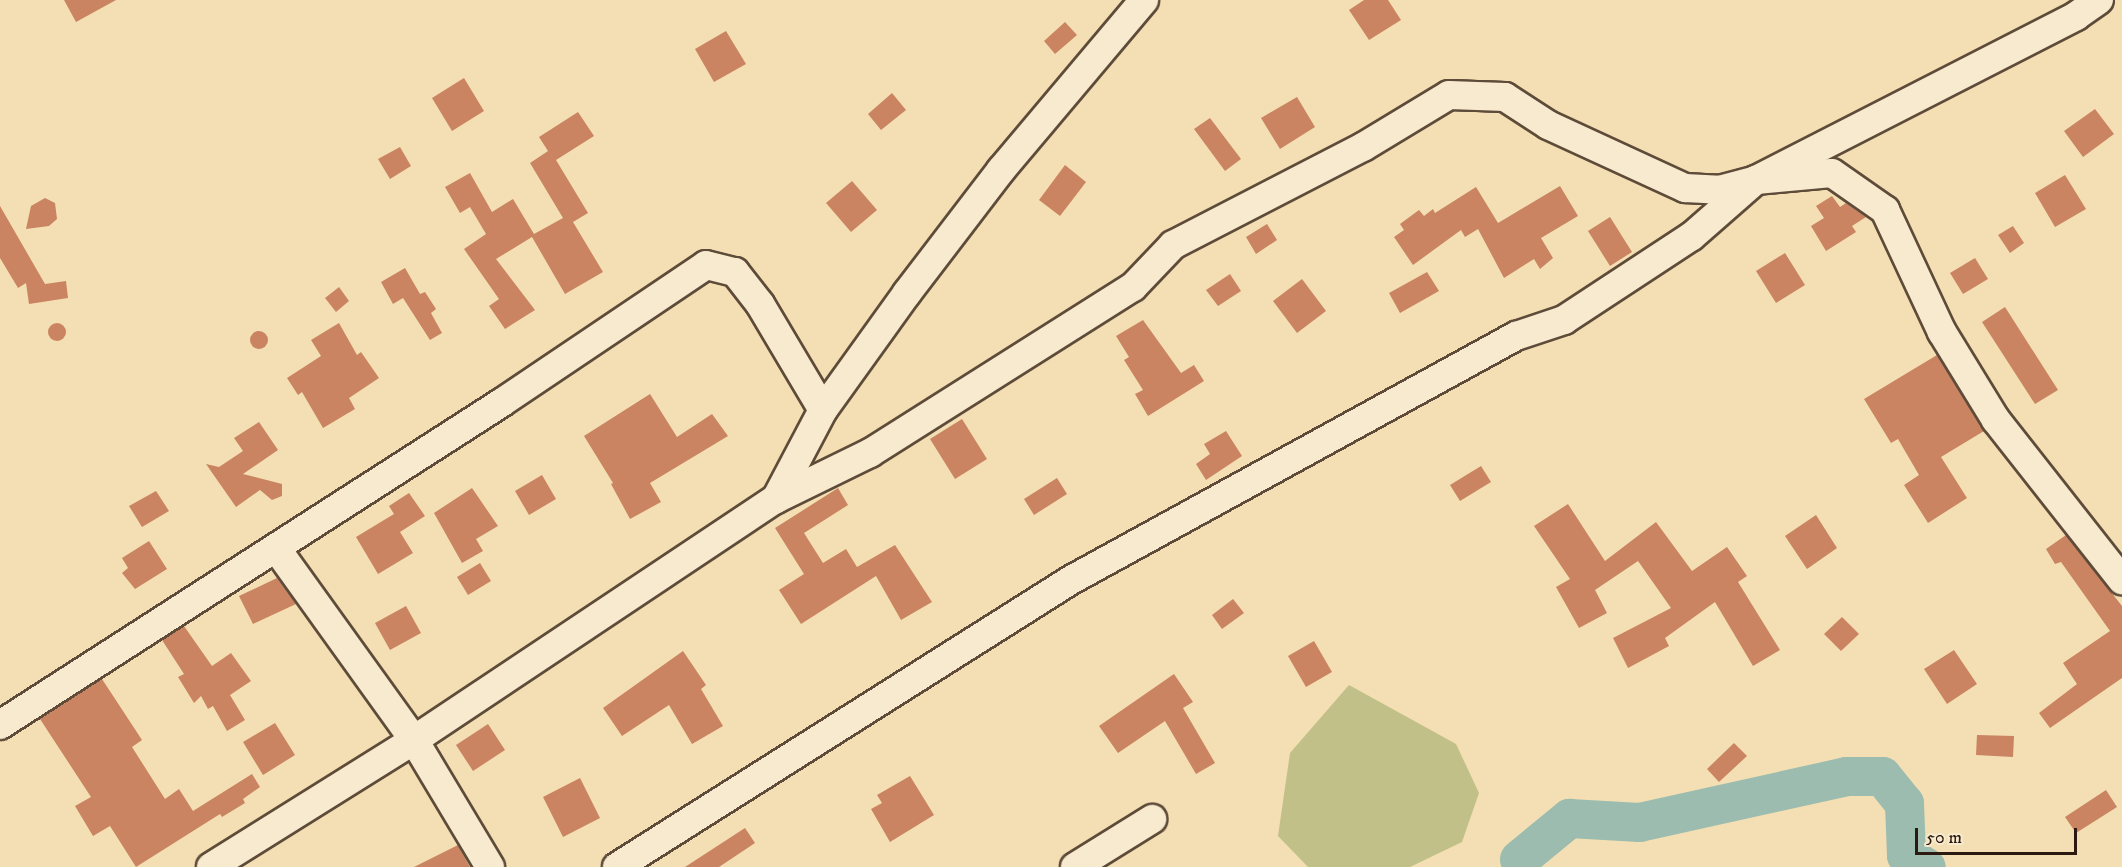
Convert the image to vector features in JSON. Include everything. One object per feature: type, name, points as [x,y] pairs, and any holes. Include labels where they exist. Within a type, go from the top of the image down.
[{"type":"street","points":[[776,499],[823,410],[1001,170],[1144,0]]},
{"type":"street","points":[[617,867],[1071,580],[1516,336],[1564,320],[1692,236],[1756,180],[2076,16],[2099,0]]},
{"type":"street","points":[[211,867],[414,740],[776,499],[870,453],[1133,287],[1173,245],[1363,147],[1449,95],[1505,97],[1548,125],[1685,188],[1719,190],[1756,180],[1832,173],[1885,210],[1942,332],[1996,420],[2122,580]]},
{"type":"street","points":[[0,725],[276,548],[706,265],[735,272],[760,304],[823,410]]},
{"type":"street","points":[[276,548],[414,740],[490,867]]},
{"type":"street","points":[[1075,867],[1152,819]]},
{"type":"shaded area","points":[[1349,685],[1456,744],[1479,793],[1462,842],[1410,867],[1308,867],[1278,836],[1290,753]]},
{"type":"building","points":[[64,0],[116,0],[76,22]]},
{"type":"building","points":[[1364,0],[1388,0],[1401,20],[1369,40],[1349,10]]},
{"type":"building","points":[[1065,22],[1077,35],[1055,54],[1044,41]]},
{"type":"building","points":[[726,31],[746,64],[714,82],[695,49]]},
{"type":"building","points":[[464,78],[484,111],[452,131],[432,98]]},
{"type":"building","points":[[892,93],[906,110],[881,130],[868,114]]},
{"type":"building","points":[[1297,97],[1315,127],[1280,149],[1261,118]]},
{"type":"building","points":[[2095,109],[2114,134],[2083,157],[2064,131]]},
{"type":"building","points":[[578,112],[594,136],[556,160],[588,213],[573,222],[603,272],[565,294],[532,237],[496,259],[535,310],[505,329],[489,306],[499,299],[464,249],[486,234],[470,207],[460,213],[445,187],[470,173],[492,212],[513,199],[534,234],[563,218],[530,163],[548,151],[539,137]]},
{"type":"building","points":[[1210,118],[1241,159],[1225,171],[1194,129]]},
{"type":"building","points":[[400,147],[411,166],[390,179],[378,159]]},
{"type":"building","points":[[1065,165],[1086,182],[1060,216],[1039,200]]},
{"type":"building","points":[[2065,175],[2086,209],[2055,227],[2035,193]]},
{"type":"building","points":[[852,181],[877,210],[851,232],[826,203]]},
{"type":"building","points":[[1560,186],[1578,216],[1541,238],[1553,258],[1540,269],[1534,259],[1504,278],[1478,229],[1465,237],[1461,230],[1413,265],[1394,237],[1404,230],[1400,224],[1419,210],[1424,216],[1433,209],[1435,213],[1476,187],[1498,223]]},
{"type":"building","points":[[1832,196],[1840,207],[1846,203],[1866,217],[1852,226],[1856,232],[1826,251],[1811,226],[1824,218],[1816,206]]},
{"type":"building","points":[[45,198],[55,203],[57,219],[49,226],[26,229],[31,206]]},
{"type":"building","points":[[0,206],[45,284],[66,281],[68,298],[29,304],[26,283],[18,288],[0,258]]},
{"type":"building","points":[[1610,217],[1632,252],[1610,266],[1588,231]]},
{"type":"building","points":[[1267,224],[1277,240],[1256,254],[1246,237]]},
{"type":"building","points":[[2013,226],[2024,243],[2010,253],[1998,235]]},
{"type":"building","points":[[1785,253],[1805,285],[1776,303],[1756,271]]},
{"type":"building","points":[[1975,258],[1988,279],[1963,294],[1950,273]]},
{"type":"building","points":[[405,268],[420,294],[425,292],[436,309],[431,313],[442,333],[430,340],[403,298],[393,304],[381,282]]},
{"type":"building","points":[[1427,272],[1439,291],[1400,313],[1389,293]]},
{"type":"building","points":[[1230,274],[1241,291],[1218,306],[1206,290]]},
{"type":"building","points":[[1302,279],[1326,311],[1297,333],[1273,301]]},
{"type":"building","points":[[339,287],[349,301],[336,312],[325,298]]},
{"type":"building","points":[[2005,307],[2058,390],[2035,404],[1982,322]]},
{"type":"building","points":[[1143,320],[1181,373],[1194,365],[1204,381],[1148,416],[1135,394],[1143,390],[1124,360],[1129,357],[1116,336]]},
{"type":"building","points":[[57,323],[63,326],[66,332],[63,338],[57,341],[51,338],[48,332],[51,326]]},
{"type":"building","points":[[339,323],[357,355],[361,352],[379,378],[349,398],[355,409],[323,428],[302,392],[298,395],[287,378],[321,356],[311,340]]},
{"type":"building","points":[[259,331],[265,334],[268,340],[265,346],[259,349],[253,346],[250,340],[253,334]]},
{"type":"building","points":[[1937,355],[1984,431],[1941,457],[1967,498],[1928,523],[1904,485],[1919,475],[1898,439],[1891,443],[1864,399]]},
{"type":"building","points":[[650,394],[677,437],[712,414],[728,436],[650,483],[661,502],[630,519],[611,484],[613,483],[584,436]]},
{"type":"building","points":[[962,419],[987,459],[955,479],[930,439]]},
{"type":"building","points":[[259,422],[278,450],[243,474],[282,484],[282,496],[272,500],[260,490],[236,507],[206,464],[219,467],[243,451],[234,438]]},
{"type":"building","points":[[1226,431],[1242,456],[1206,480],[1196,464],[1210,454],[1204,444]]},
{"type":"building","points":[[1481,466],[1491,482],[1460,501],[1450,485]]},
{"type":"building","points":[[542,475],[556,499],[529,515],[515,491]]},
{"type":"building","points":[[1057,478],[1067,494],[1034,515],[1024,499]]},
{"type":"building","points":[[472,488],[498,526],[476,539],[483,551],[462,563],[434,513]]},
{"type":"building","points":[[838,488],[848,505],[804,533],[823,563],[846,549],[857,567],[895,545],[932,602],[901,620],[876,576],[801,624],[779,590],[804,574],[775,528]]},
{"type":"building","points":[[156,491],[169,511],[142,527],[129,506]]},
{"type":"building","points":[[409,493],[425,516],[400,532],[413,553],[378,574],[356,537],[394,514],[389,506]]},
{"type":"building","points":[[1568,504],[1605,561],[1656,522],[1692,571],[1727,547],[1747,576],[1738,582],[1780,650],[1753,666],[1715,602],[1665,638],[1669,646],[1628,668],[1613,638],[1671,608],[1638,561],[1595,590],[1607,613],[1579,628],[1556,587],[1570,579],[1534,526]]},
{"type":"building","points":[[1816,515],[1837,548],[1807,569],[1785,536]]},
{"type":"building","points":[[2066,535],[2122,606],[2122,678],[2050,728],[2039,713],[2077,684],[2063,663],[2110,631],[2061,562],[2055,564],[2046,549]]},
{"type":"building","points":[[149,541],[167,569],[135,589],[122,573],[128,568],[122,558]]},
{"type":"building","points":[[480,563],[491,581],[468,595],[457,577]]},
{"type":"building","points":[[277,578],[296,604],[253,624],[239,596]]},
{"type":"building","points":[[1233,599],[1244,613],[1222,629],[1212,615]]},
{"type":"building","points":[[406,606],[421,633],[390,650],[375,623]]},
{"type":"building","points":[[1842,617],[1859,634],[1841,651],[1824,634]]},
{"type":"building","points":[[184,626],[212,666],[231,653],[251,681],[230,695],[245,720],[227,731],[213,706],[208,709],[201,696],[194,703],[178,677],[184,674],[162,640]]},
{"type":"building","points":[[1314,641],[1332,672],[1306,687],[1288,656]]},
{"type":"building","points":[[1954,650],[1977,684],[1947,704],[1924,669]]},
{"type":"building","points":[[683,651],[706,685],[701,689],[723,726],[692,744],[669,705],[622,736],[603,708]]},
{"type":"building","points":[[1174,674],[1193,702],[1183,708],[1215,763],[1196,774],[1165,721],[1118,753],[1099,726]]},
{"type":"building","points":[[102,679],[142,740],[132,747],[165,799],[179,789],[193,811],[252,774],[260,787],[243,799],[245,803],[222,817],[220,814],[136,867],[110,826],[93,836],[75,806],[91,797],[40,719]]},
{"type":"building","points":[[275,723],[295,755],[263,775],[243,742]]},
{"type":"building","points":[[488,724],[505,750],[473,771],[456,745]]},
{"type":"building","points":[[1977,735],[2014,736],[2013,757],[1976,755]]},
{"type":"building","points":[[1734,743],[1747,756],[1719,782],[1707,769]]},
{"type":"building","points":[[910,776],[934,815],[890,842],[871,809],[882,803],[877,795]]},
{"type":"building","points":[[580,778],[600,818],[563,837],[543,797]]},
{"type":"building","points":[[2106,790],[2117,807],[2076,833],[2065,817]]},
{"type":"building","points":[[745,828],[755,843],[719,867],[685,867]]},
{"type":"building","points":[[458,845],[470,867],[414,867]]},
{"type":"waterway","points":[[1519,859],[1569,818],[1639,822],[1846,776],[1882,776],[1904,803],[1906,855],[1926,867]]}]
